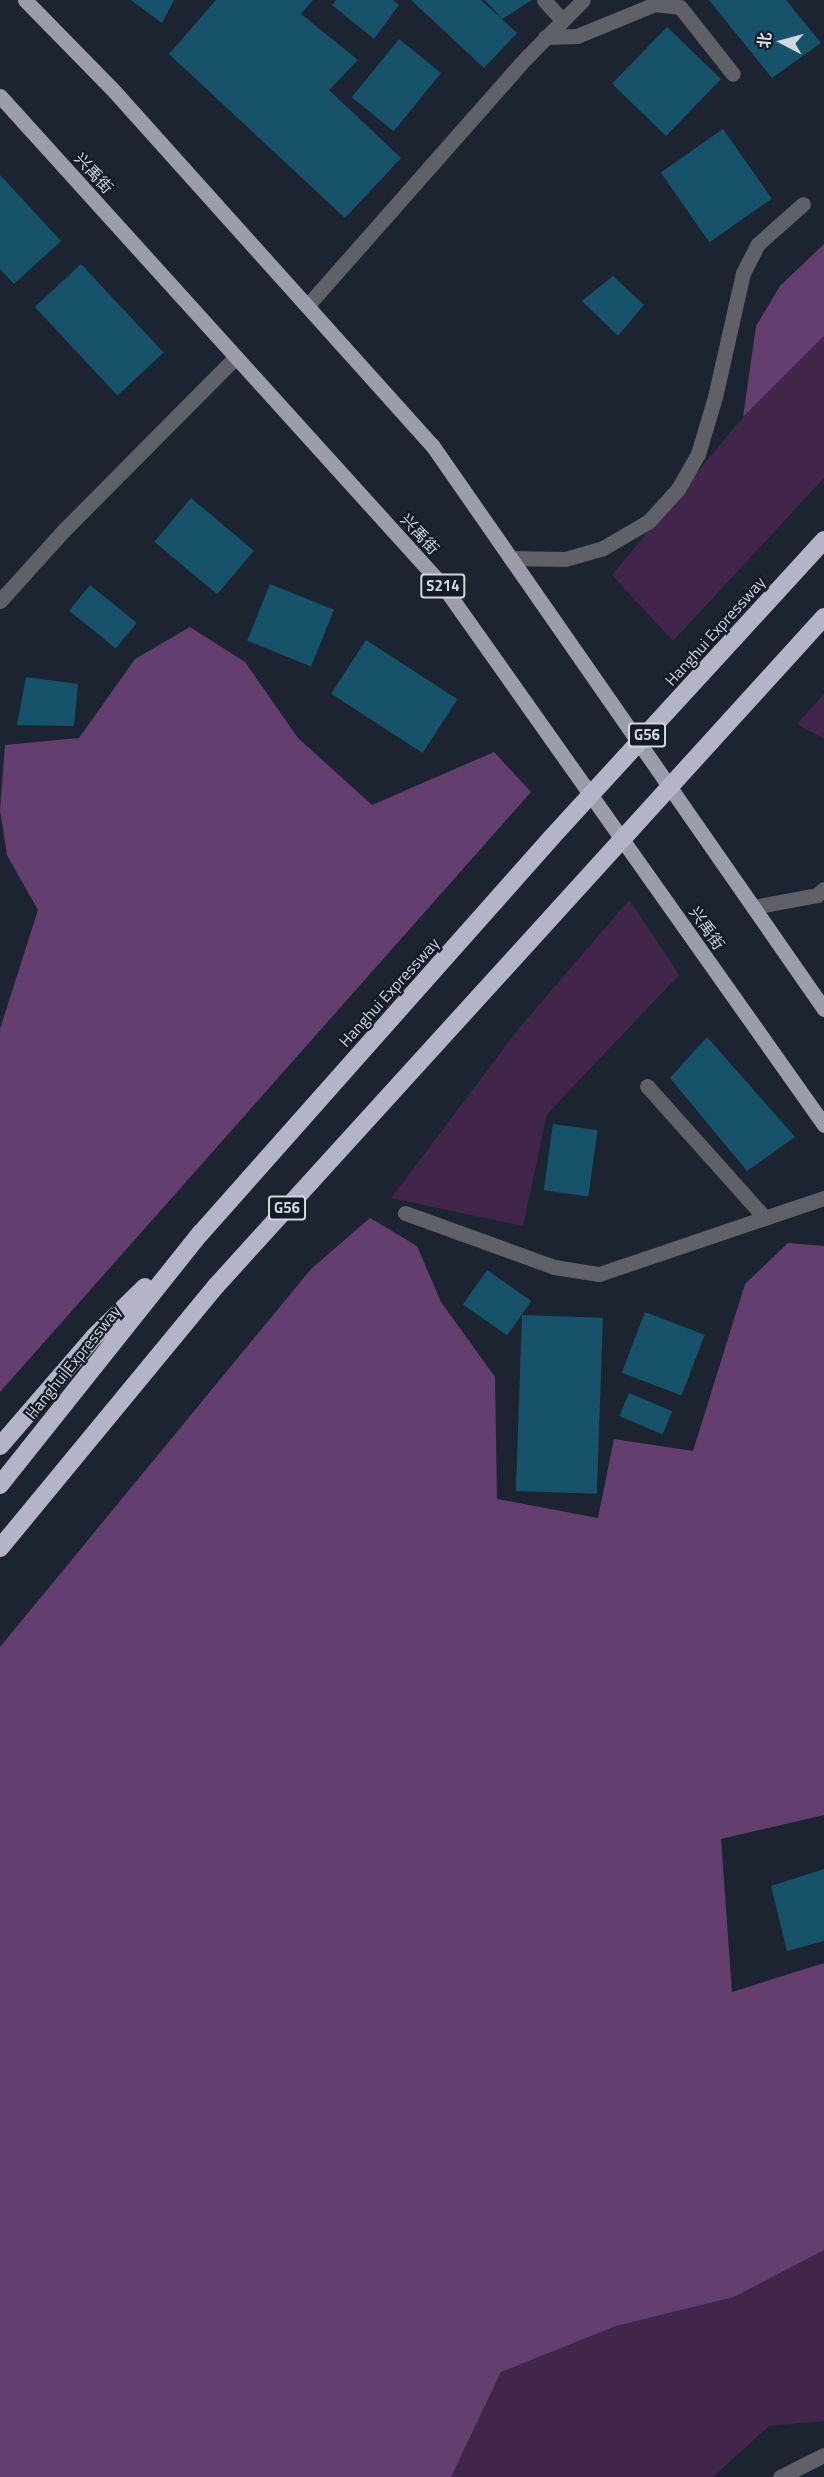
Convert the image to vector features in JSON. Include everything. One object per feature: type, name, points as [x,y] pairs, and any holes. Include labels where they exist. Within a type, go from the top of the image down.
[{"type":"highway","name":"Hanghui Expressway","points":[[0,1485],[200,1234],[552,837],[824,540]]},
{"type":"highway","name":"G56","points":[[0,1548],[216,1286],[824,617]]},
{"type":"highway","points":[[0,1446],[95,1336],[200,1234]]},
{"type":"main road","points":[[25,0],[114,91],[432,445],[824,1009]]},
{"type":"main road","name":"兴禹街","points":[[0,96],[443,586],[824,1125]]},
{"type":"street","points":[[544,0],[562,20]]},
{"type":"street","points":[[307,306],[545,37],[583,0]]},
{"type":"street","points":[[545,37],[577,36],[655,4],[680,7],[733,74]]},
{"type":"street","points":[[510,558],[566,559],[603,548],[649,521],[678,489],[698,454],[743,273],[758,244],[803,204]]},
{"type":"street","points":[[0,601],[64,530],[236,357]]},
{"type":"street","points":[[753,907],[817,895],[824,889]]},
{"type":"street","points":[[647,1086],[765,1218]]},
{"type":"street","points":[[405,1213],[554,1267],[599,1274],[824,1198]]},
{"type":"street","points":[[780,2477],[824,2455]]},
{"type":"shaded area","points":[[824,244],[824,336],[743,417],[756,326],[780,286]]},
{"type":"shaded area","points":[[824,336],[824,478],[673,641],[612,575],[743,417]]},
{"type":"shaded area","points":[[190,627],[245,662],[298,738],[372,805],[494,752],[531,792],[0,1392],[0,1029],[38,910],[7,855],[0,810],[5,745],[79,738],[135,659]]},
{"type":"shaded area","points":[[824,694],[824,739],[797,724]]},
{"type":"shaded area","points":[[629,900],[679,975],[547,1114],[523,1226],[391,1198],[520,1027]]},
{"type":"shaded area","points":[[370,1218],[417,1246],[441,1302],[495,1377],[497,1499],[598,1518],[614,1439],[693,1451],[745,1284],[788,1243],[824,1246],[824,1815],[721,1839],[732,1992],[824,1963],[824,2250],[734,2297],[616,2326],[501,2372],[451,2477],[0,2477],[0,1647],[311,1269]]},
{"type":"shaded area","points":[[824,2250],[824,2421],[769,2426],[713,2477],[451,2477],[501,2372],[616,2326],[734,2297]]},
{"type":"building","points":[[131,0],[174,0],[162,23]]},
{"type":"building","points":[[216,0],[313,0],[301,14],[358,60],[329,90],[401,158],[345,218],[169,54]]},
{"type":"building","points":[[336,0],[393,0],[399,5],[374,39],[332,5]]},
{"type":"building","points":[[411,0],[481,0],[517,33],[484,68]]},
{"type":"building","points":[[485,0],[532,0],[502,19]]},
{"type":"building","points":[[709,0],[786,0],[821,43],[772,78]]},
{"type":"building","points":[[667,27],[721,79],[666,136],[612,84]]},
{"type":"building","points":[[399,39],[441,73],[394,131],[352,97]]},
{"type":"building","points":[[723,129],[772,199],[709,242],[661,173]]},
{"type":"building","points":[[0,175],[61,241],[14,284],[0,269]]},
{"type":"building","points":[[81,264],[164,352],[117,395],[35,307]]},
{"type":"building","points":[[613,276],[644,305],[618,336],[582,301]]},
{"type":"building","points":[[191,498],[254,551],[217,594],[154,542]]},
{"type":"building","points":[[270,584],[334,610],[311,666],[247,641]]},
{"type":"building","points":[[90,585],[137,623],[116,648],[69,611]]},
{"type":"building","points":[[366,640],[457,699],[423,753],[331,694]]},
{"type":"building","points":[[26,677],[78,684],[74,726],[17,725]]},
{"type":"building","points":[[707,1037],[795,1137],[747,1171],[670,1078]]},
{"type":"building","points":[[553,1124],[598,1130],[588,1197],[544,1190]]},
{"type":"building","points":[[487,1270],[531,1301],[507,1335],[463,1304]]},
{"type":"building","points":[[645,1312],[705,1335],[681,1396],[622,1373]]},
{"type":"building","points":[[522,1315],[603,1318],[597,1494],[516,1491]]},
{"type":"building","points":[[629,1393],[672,1411],[662,1434],[619,1416]]},
{"type":"building","points":[[824,1869],[824,1941],[787,1951],[771,1886]]}]
